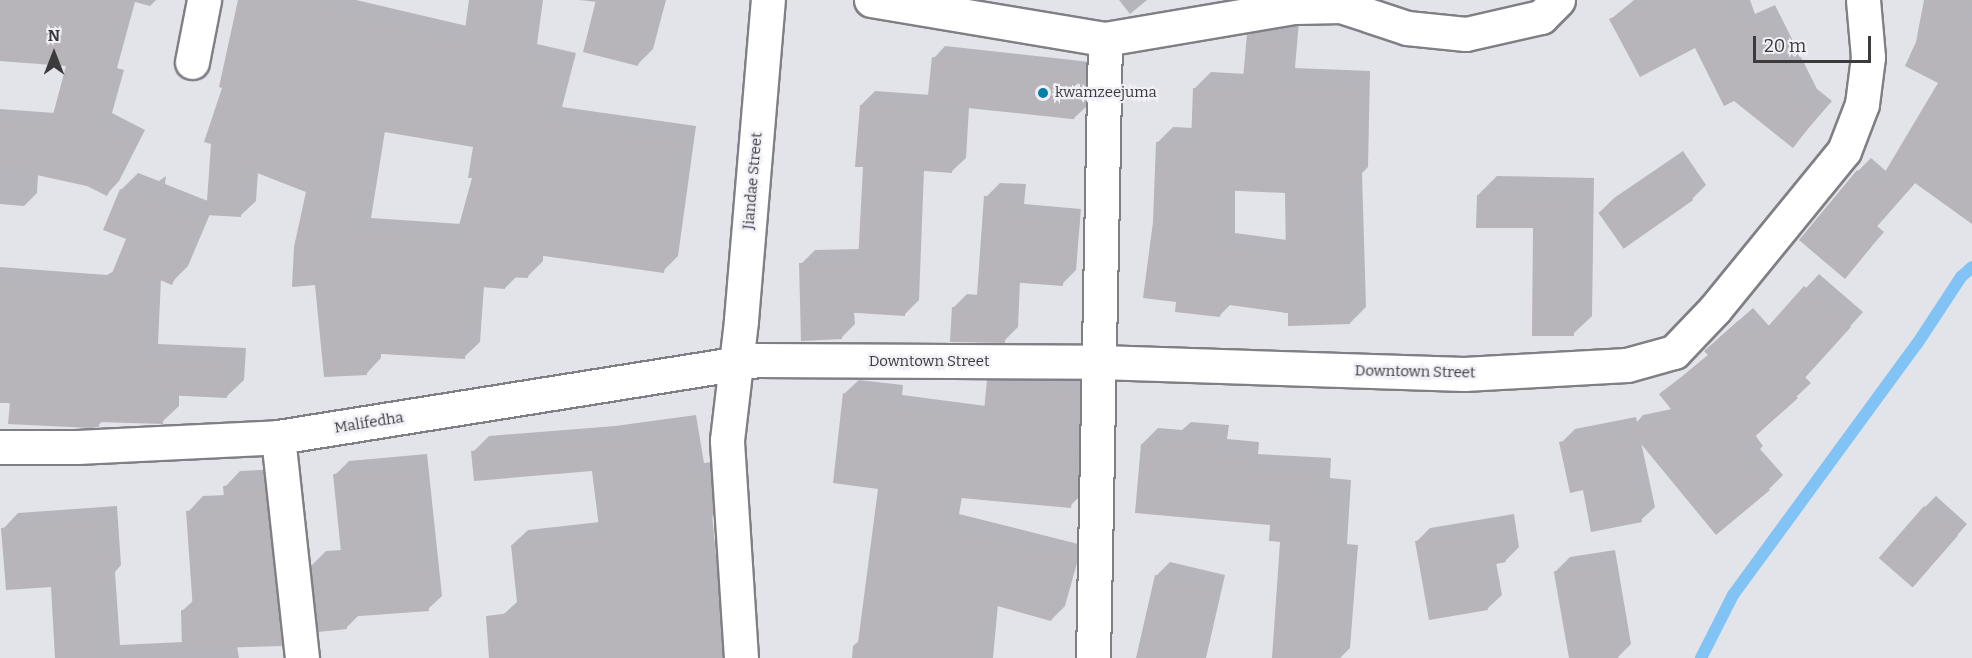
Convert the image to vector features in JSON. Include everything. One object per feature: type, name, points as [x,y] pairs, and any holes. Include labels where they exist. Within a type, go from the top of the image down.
[{"type":"street","points":[[192,62],[204,0]]},
{"type":"street","name":"Jiandae Street","points":[[741,658],[727,440],[768,0]]},
{"type":"street","points":[[871,0],[1105,39],[1295,7],[1341,6],[1407,28],[1466,34],[1541,17],[1558,0]]},
{"type":"street","name":"Downtown Street","points":[[735,363],[1099,362],[1464,374],[1627,365],[1674,352],[1714,309],[1844,151],[1862,104],[1868,57],[1860,0]]},
{"type":"street","points":[[1093,658],[1105,39]]},
{"type":"street","name":"Malifedha","points":[[0,447],[77,447],[278,437],[735,363]]},
{"type":"street","points":[[278,437],[302,658]]},
{"type":"building","points":[[0,0],[127,0],[105,81],[112,82],[100,126],[133,143],[107,196],[87,186],[0,167],[0,123],[50,126],[66,66],[0,61]]},
{"type":"building","points":[[238,0],[328,0],[327,12],[399,26],[463,44],[469,0],[531,0],[523,59],[561,68],[547,122],[682,140],[664,273],[530,254],[528,278],[506,277],[505,289],[470,286],[465,359],[366,353],[367,375],[324,377],[315,285],[292,287],[294,247],[306,192],[244,168],[241,217],[206,215],[211,144],[204,142],[222,88],[219,87]],"holes":[[[373,130],[473,147],[468,178],[472,178],[455,240],[357,233]]]},
{"type":"building","points":[[596,0],[656,0],[638,66],[583,52]]},
{"type":"building","points":[[1654,0],[1731,0],[1739,29],[1759,19],[1801,104],[1817,117],[1793,148],[1734,101],[1724,106],[1695,48],[1640,77],[1609,19]]},
{"type":"building","points":[[1924,0],[1972,0],[1967,32],[1972,24],[1972,224],[1915,183],[1865,240],[1872,246],[1845,279],[1799,240],[1857,170],[1876,187],[1938,83],[1905,66],[1916,42]]},
{"type":"building","points":[[1247,34],[1284,37],[1279,84],[1354,86],[1353,184],[1346,184],[1350,324],[1288,326],[1288,313],[1222,304],[1220,317],[1175,312],[1176,302],[1143,298],[1153,222],[1156,142],[1191,144],[1193,88],[1242,90]],"holes":[[[1219,190],[1285,193],[1286,257],[1219,249]]]},
{"type":"building","points":[[932,57],[1079,72],[1074,119],[927,104]]},
{"type":"building","points":[[860,105],[956,111],[952,173],[912,170],[905,316],[841,312],[842,339],[801,341],[799,263],[858,262],[863,167],[855,167]]},
{"type":"building","points":[[1668,164],[1693,200],[1624,249],[1598,213]]},
{"type":"building","points":[[120,189],[143,198],[146,192],[150,193],[149,200],[199,220],[172,285],[146,274],[142,360],[230,364],[227,398],[164,395],[163,424],[99,422],[99,427],[91,428],[8,424],[10,403],[0,403],[0,285],[93,292],[93,287],[106,288],[126,239],[103,230]]},
{"type":"building","points":[[1477,195],[1576,196],[1574,336],[1532,336],[1533,228],[1476,228]]},
{"type":"building","points":[[984,196],[1012,198],[1011,218],[1068,222],[1063,286],[1008,282],[1005,343],[950,342],[952,307],[976,309]]},
{"type":"building","points":[[1804,286],[1851,327],[1792,392],[1798,398],[1741,449],[1750,461],[1747,463],[1770,490],[1716,535],[1628,428],[1678,418],[1659,394],[1709,356],[1704,351],[1739,320],[1756,340]]},
{"type":"building","points":[[987,380],[1076,389],[1070,444],[1078,448],[1071,508],[951,497],[946,528],[1065,555],[1070,559],[1051,621],[987,603],[981,658],[856,658],[878,489],[833,483],[843,393],[890,398],[889,408],[983,421]]},
{"type":"building","points":[[681,429],[688,477],[710,475],[713,516],[696,518],[703,591],[711,590],[716,658],[489,658],[486,616],[518,612],[511,545],[600,535],[592,471],[474,481],[471,451],[598,441]]},
{"type":"building","points":[[1622,429],[1642,522],[1591,532],[1583,490],[1570,493],[1559,442]]},
{"type":"building","points":[[1173,437],[1214,440],[1212,455],[1244,458],[1243,469],[1316,474],[1315,493],[1336,495],[1332,559],[1343,560],[1335,658],[1272,658],[1280,542],[1269,541],[1270,525],[1135,513],[1141,444],[1172,446]]},
{"type":"building","points":[[414,467],[429,611],[346,617],[347,629],[318,632],[311,565],[342,562],[333,474]]},
{"type":"building","points":[[264,483],[282,646],[182,649],[181,610],[193,610],[186,511],[225,509],[223,486]]},
{"type":"building","points":[[1924,506],[1958,536],[1913,588],[1879,558]]},
{"type":"building","points":[[102,521],[107,582],[100,583],[104,658],[55,658],[51,587],[6,590],[1,528]]},
{"type":"building","points":[[1500,527],[1506,562],[1481,567],[1488,610],[1429,620],[1415,541]]},
{"type":"building","points":[[1602,563],[1619,658],[1569,658],[1554,572]]},
{"type":"building","points":[[1155,575],[1212,588],[1196,658],[1136,658]]},
{"type":"waterway","points":[[1701,658],[1733,595],[1917,344],[1961,277],[1972,267]]},
{"type":"place","name":"kwamzeejuma","points":[[1043,93]]}]
